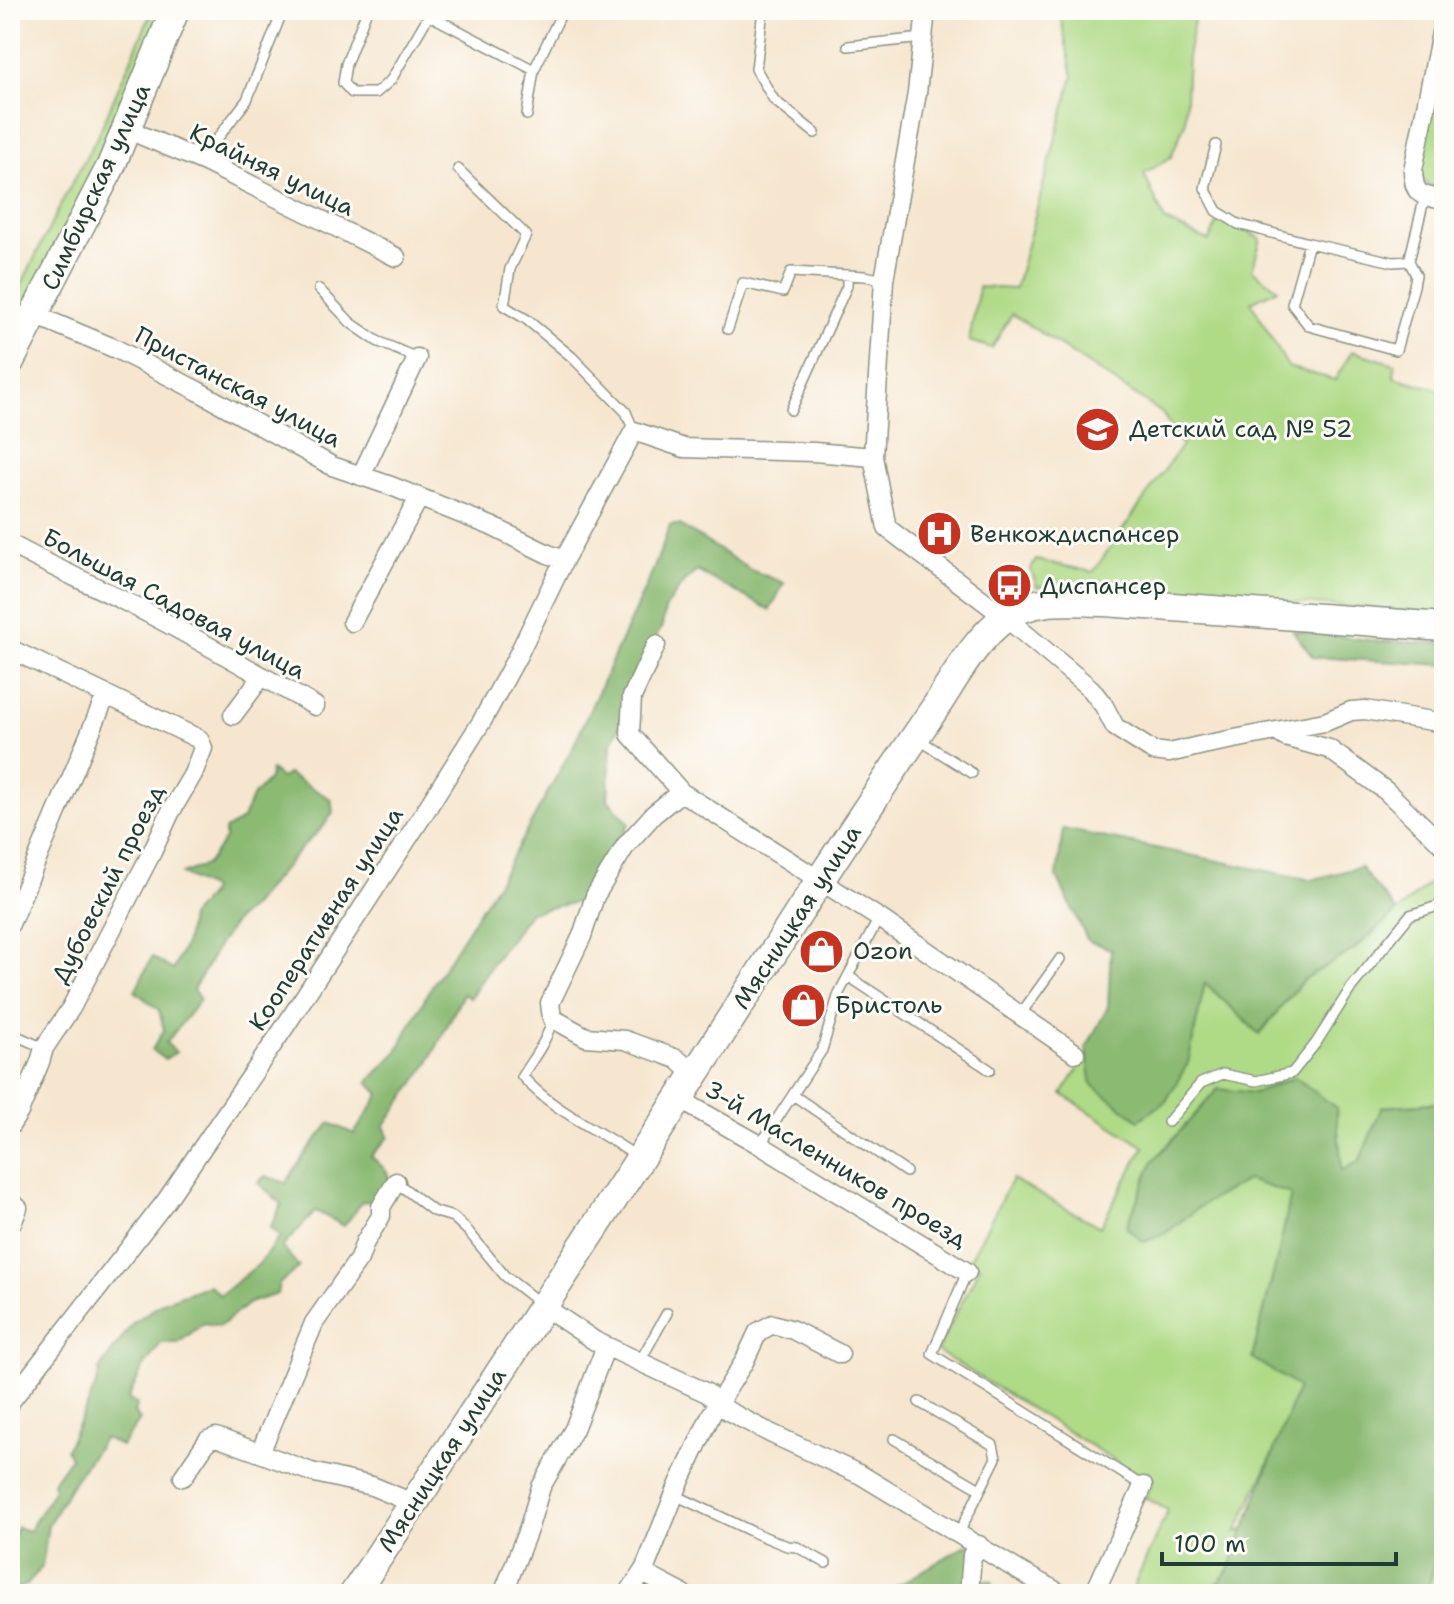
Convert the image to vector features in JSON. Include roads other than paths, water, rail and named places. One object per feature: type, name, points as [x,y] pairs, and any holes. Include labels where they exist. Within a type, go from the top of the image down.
[{"type":"main road","name":"Симбирская улица","points":[[10,361],[85,219],[175,10]]},
{"type":"main road","name":"Мясницкая улица","points":[[354,1594],[821,879],[989,631],[1022,608],[1054,601],[1444,627]]},
{"type":"street","points":[[926,10],[917,93],[884,280],[873,457],[887,528],[1005,617],[1091,689],[1115,727],[1153,751],[1169,753],[1325,722],[1351,711],[1365,710],[1444,723]]},
{"type":"street","points":[[1444,18],[1413,170],[1413,185],[1421,194],[1444,200]]},
{"type":"street","name":"Крайняя улица","points":[[126,129],[205,162],[396,257]]},
{"type":"street","name":"Пристанская улица","points":[[35,315],[116,349],[332,466],[491,526],[564,560]]},
{"type":"street","points":[[361,476],[417,358]]},
{"type":"street","points":[[634,431],[684,448],[873,457]]},
{"type":"street","name":"Кооперативная улица","points":[[10,1402],[166,1201],[421,818],[482,721],[634,431]]},
{"type":"street","points":[[352,622],[419,498]]},
{"type":"street","name":"Большая Садовая улица","points":[[10,544],[246,666],[315,706]]},
{"type":"street","points":[[656,645],[632,697],[630,734],[681,792],[821,879],[1075,1053]]},
{"type":"street","points":[[10,649],[106,695],[11,919]]},
{"type":"street","points":[[233,715],[262,676]]},
{"type":"street","name":"Дубовский проезд","points":[[10,1126],[19,1112],[44,1048],[71,1008],[193,774],[203,748],[199,739],[106,695]]},
{"type":"street","points":[[1276,731],[1285,737],[1329,749],[1386,791],[1444,846]]},
{"type":"street","points":[[552,1018],[550,1003],[582,936],[595,896],[626,845],[654,814],[681,792]]},
{"type":"street","name":"3-й Масленников проезд","points":[[552,1018],[586,1037],[625,1040],[677,1059],[688,1087],[760,1145],[967,1272]]},
{"type":"street","points":[[260,1453],[314,1323],[359,1259],[365,1242],[381,1216],[381,1207],[396,1182]]},
{"type":"street","points":[[10,1202],[18,1208],[13,1221]]},
{"type":"street","points":[[543,1306],[606,1346],[707,1393],[728,1411],[861,1475],[1061,1594]]},
{"type":"street","points":[[628,1594],[643,1573],[711,1415],[744,1362],[758,1332],[773,1324],[793,1330],[840,1354]]},
{"type":"street","points":[[503,1594],[541,1487],[574,1429],[606,1346]]},
{"type":"street","points":[[183,1477],[208,1440],[216,1437],[311,1472],[372,1486],[415,1504]]},
{"type":"street","points":[[1094,1594],[1143,1486]]},
{"type":"street","points":[[969,1594],[972,1555],[979,1545]]},
{"type":"street","points":[[643,1573],[683,1594]]},
{"type":"lane","points":[[205,162],[210,148],[247,100],[283,10]]},
{"type":"lane","points":[[367,10],[346,64],[343,83],[352,93],[376,93],[391,80],[431,12],[534,70]]},
{"type":"lane","points":[[527,115],[534,70],[563,10]]},
{"type":"lane","points":[[763,10],[756,69],[774,100],[815,133]]},
{"type":"lane","points":[[848,46],[923,38]]},
{"type":"lane","points":[[1216,145],[1205,188],[1217,211],[1238,224],[1393,262],[1409,261]]},
{"type":"lane","points":[[458,169],[526,235],[510,269],[504,306],[526,319],[572,357],[626,412],[634,431]]},
{"type":"lane","points":[[1309,243],[1292,304],[1309,326],[1396,350],[1416,275],[1409,261],[1421,194]]},
{"type":"lane","points":[[728,329],[743,283],[783,292],[791,272],[884,280]]},
{"type":"lane","points":[[791,410],[847,286],[847,275]]},
{"type":"lane","points":[[319,289],[351,323],[377,341],[417,358]]},
{"type":"lane","points":[[915,738],[972,773]]},
{"type":"lane","points":[[1168,1122],[1201,1083],[1223,1074],[1256,1081],[1292,1073],[1316,1043],[1351,988],[1410,915],[1444,904]]},
{"type":"lane","points":[[760,1145],[822,1050],[839,993],[879,918]]},
{"type":"lane","points":[[1020,1015],[1060,959]]},
{"type":"lane","points":[[848,976],[990,1070]]},
{"type":"lane","points":[[552,1018],[551,1027],[522,1076],[548,1100],[640,1159]]},
{"type":"lane","points":[[10,1033],[44,1048]]},
{"type":"lane","points":[[793,1095],[906,1172]]},
{"type":"lane","points":[[396,1182],[433,1211],[453,1217],[505,1276],[543,1306]]},
{"type":"lane","points":[[967,1272],[932,1354],[1143,1486]]},
{"type":"lane","points":[[640,1361],[667,1313]]},
{"type":"lane","points":[[919,1402],[993,1445],[996,1458],[959,1533]]},
{"type":"lane","points":[[894,1439],[980,1489]]},
{"type":"lane","points":[[675,1495],[755,1533],[797,1547],[826,1563]]},
{"type":"place","name":"Детский сад № 52","points":[[1098,429]]},
{"type":"place","name":"Венкождиспансер","points":[[939,534]]},
{"type":"place","name":"Диспансер","points":[[1009,586]]},
{"type":"place","name":"Ozon","points":[[822,951]]},
{"type":"place","name":"Бристоль","points":[[804,1005]]}]
